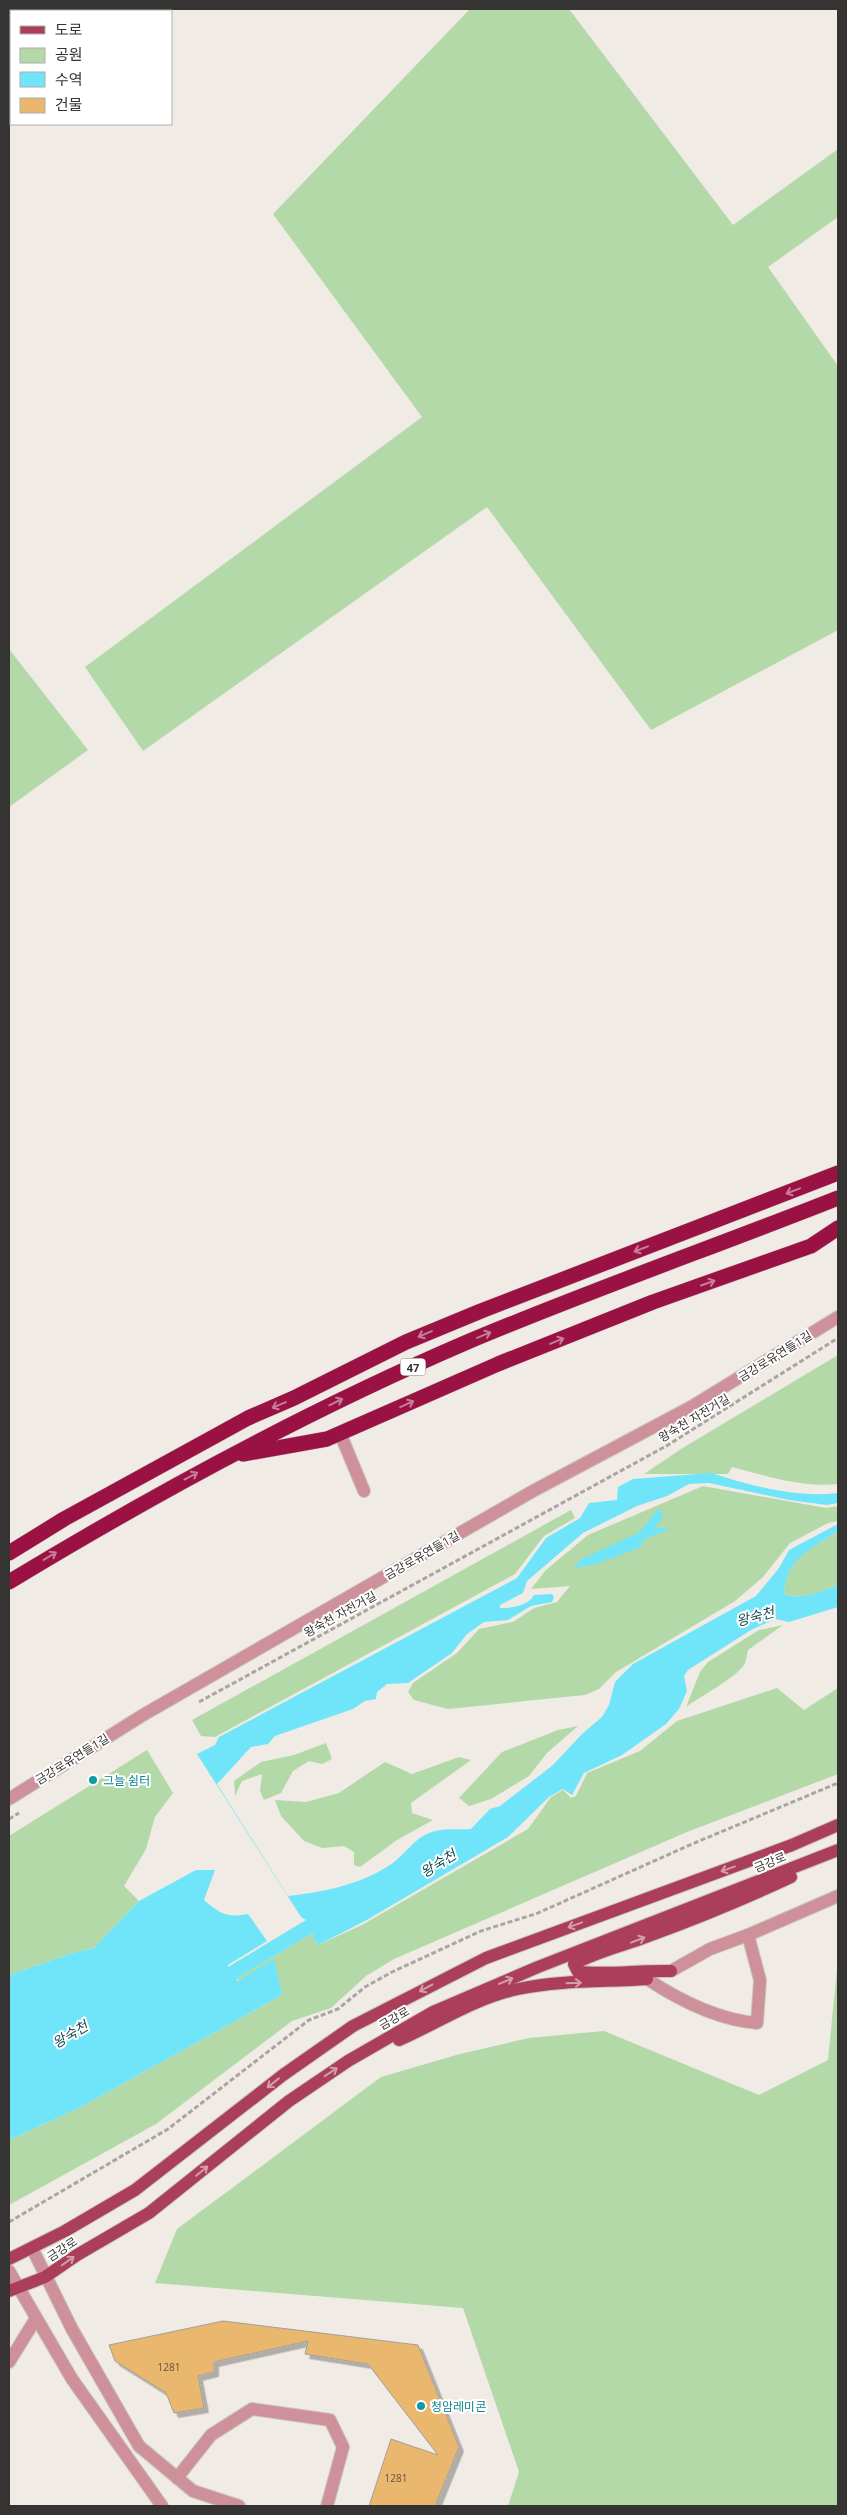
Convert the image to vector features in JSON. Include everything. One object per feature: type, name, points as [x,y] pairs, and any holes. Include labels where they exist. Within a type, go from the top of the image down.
[{"type":"highway","name":"47","points":[[9,1553],[64,1518],[248,1418],[294,1398],[406,1342],[490,1307],[838,1173]]},
{"type":"highway","name":"47","points":[[9,1582],[113,1519],[227,1457],[347,1397],[464,1344],[601,1288],[838,1198]]},
{"type":"highway","points":[[227,1457],[327,1439],[498,1364],[653,1302],[811,1246],[838,1228]]},
{"type":"main road","name":"금강로","points":[[9,2259],[135,2190],[283,2075],[369,2017],[486,1958],[792,1845],[838,1825]]},
{"type":"main road","name":"금강로","points":[[13,2289],[45,2277],[77,2255],[149,2213],[288,2101],[348,2061],[433,2012],[538,1967],[838,1850]]},
{"type":"main road","points":[[671,1970],[640,1970],[594,1974],[578,1972],[574,1964],[589,1956],[613,1950],[743,1900],[838,1854]]},
{"type":"main road","points":[[348,2061],[495,1996],[551,1984],[647,1979]]},
{"type":"street","name":"금강로유연들1길","points":[[9,1799],[143,1715],[533,1491],[691,1407],[838,1317]]},
{"type":"street","points":[[340,1433],[364,1491]]},
{"type":"street","points":[[671,1970],[710,1949],[748,1935],[838,1896]]},
{"type":"street","points":[[647,1979],[673,1996],[744,2022],[758,2023],[760,1980],[748,1935]]},
{"type":"street","points":[[32,2248],[72,2329],[139,2446],[193,2491],[239,2506]]},
{"type":"street","points":[[9,2271],[13,2289],[72,2379],[162,2506]]},
{"type":"street","points":[[9,2362],[35,2320]]},
{"type":"street","points":[[177,2478],[211,2436],[252,2409],[330,2420],[343,2447],[327,2506]]},
{"type":"path","name":"왕숙천 자전거길","points":[[191,1707],[668,1445],[838,1338]]},
{"type":"path","points":[[9,1819],[25,1809]]},
{"type":"green space","points":[[470,9],[569,9],[733,225],[838,149],[838,217],[768,267],[838,366],[838,630],[651,730],[487,507],[143,751],[85,667],[422,417],[273,214]]},
{"type":"green space","points":[[9,649],[88,750],[9,807]]},
{"type":"green space","points":[[838,1355],[838,1484],[798,1483],[732,1467],[728,1474],[644,1474],[681,1449]]},
{"type":"green space","points":[[703,1486],[826,1508],[838,1506],[838,1521],[828,1523],[790,1543],[763,1577],[735,1601],[616,1672],[599,1689],[585,1695],[448,1709],[414,1700],[408,1692],[413,1683],[457,1653],[479,1629],[513,1622],[534,1608],[557,1602],[570,1586],[531,1589],[546,1570],[588,1535]]},
{"type":"green space","points":[[571,1510],[575,1518],[544,1536],[515,1574],[215,1737],[201,1736],[192,1720]]},
{"type":"green space","points":[[838,1531],[838,1585],[804,1596],[784,1593],[786,1580],[795,1562],[809,1549]]},
{"type":"green space","points":[[783,1625],[748,1650],[744,1665],[733,1676],[686,1707],[700,1672],[708,1662],[759,1630]]},
{"type":"green space","points":[[777,1688],[804,1710],[838,1688],[838,1774],[687,1832],[394,1959],[366,1976],[331,2008],[292,2021],[156,2124],[9,2205],[9,2140],[79,2108],[282,1995],[236,1979],[314,1932],[316,1934],[312,1936],[318,1945],[362,1925],[528,1829],[551,1797],[563,1790],[571,1798],[576,1796],[587,1773],[640,1751],[677,1721]]},
{"type":"green space","points":[[578,1726],[547,1753],[529,1776],[491,1799],[469,1806],[459,1798],[502,1752],[558,1730]]},
{"type":"green space","points":[[326,1743],[332,1759],[322,1764],[309,1761],[293,1771],[281,1793],[264,1800],[260,1791],[262,1774],[242,1781],[235,1796],[234,1781],[261,1762],[294,1755]]},
{"type":"green space","points":[[147,1750],[173,1793],[155,1817],[146,1849],[124,1886],[139,1901],[93,1949],[79,1951],[9,1975],[9,1836]]},
{"type":"green space","points":[[459,1757],[471,1760],[411,1803],[412,1813],[433,1820],[397,1840],[360,1867],[354,1865],[354,1852],[344,1846],[322,1848],[304,1841],[281,1816],[275,1800],[306,1802],[339,1793],[385,1762],[412,1774]]},
{"type":"green space","points":[[838,1959],[838,2506],[508,2506],[519,2472],[463,2308],[155,2283],[177,2229],[381,2077],[460,2054],[529,2038],[604,2031],[759,2095],[828,2060]]},
{"type":"water","name":"왕숙천","points":[[711,1473],[774,1490],[806,1494],[838,1493],[838,1503],[827,1505],[789,1500],[709,1483],[689,1484],[667,1496],[637,1506],[583,1533],[527,1581],[523,1593],[500,1605],[500,1608],[524,1604],[534,1595],[552,1594],[554,1597],[552,1602],[531,1606],[508,1620],[484,1622],[467,1634],[452,1653],[408,1683],[387,1684],[377,1692],[376,1699],[365,1701],[353,1709],[275,1736],[268,1744],[251,1747],[217,1784],[288,1896],[328,1890],[366,1878],[390,1865],[426,1834],[436,1831],[471,1829],[490,1809],[500,1806],[553,1765],[582,1734],[602,1717],[609,1705],[615,1682],[633,1664],[756,1596],[779,1568],[789,1550],[838,1524],[838,1531],[810,1549],[795,1562],[786,1580],[784,1593],[803,1596],[818,1593],[838,1585],[838,1607],[789,1622],[775,1619],[751,1630],[688,1670],[684,1676],[687,1691],[679,1709],[666,1724],[622,1755],[584,1773],[572,1795],[563,1789],[549,1797],[508,1837],[365,1921],[318,1945],[312,1936],[315,1934],[314,1932],[236,1979],[238,1981],[274,1959],[282,1995],[79,2108],[9,2140],[9,1975],[79,1951],[93,1949],[139,1901],[196,1870],[215,1870],[204,1900],[224,1914],[248,1914],[267,1941],[228,1965],[228,1967],[306,1920],[301,1917],[197,1754],[215,1745],[219,1737],[517,1578],[546,1538],[580,1518],[589,1503],[617,1500],[618,1487],[633,1479]]},
{"type":"water","points":[[659,1508],[663,1517],[655,1528],[672,1528],[643,1540],[641,1547],[596,1564],[574,1568],[580,1560],[640,1532]]},
{"type":"building","points":[[223,2321],[418,2345],[459,2447],[435,2506],[369,2506],[391,2439],[438,2455],[368,2364],[305,2354],[308,2341],[214,2362],[214,2372],[198,2376],[204,2408],[174,2413],[166,2393],[115,2361],[109,2345]]},
{"type":"place","name":"그늘 쉼터","points":[[93,1780]]},
{"type":"place","name":"청암레미콘","points":[[421,2406]]}]
